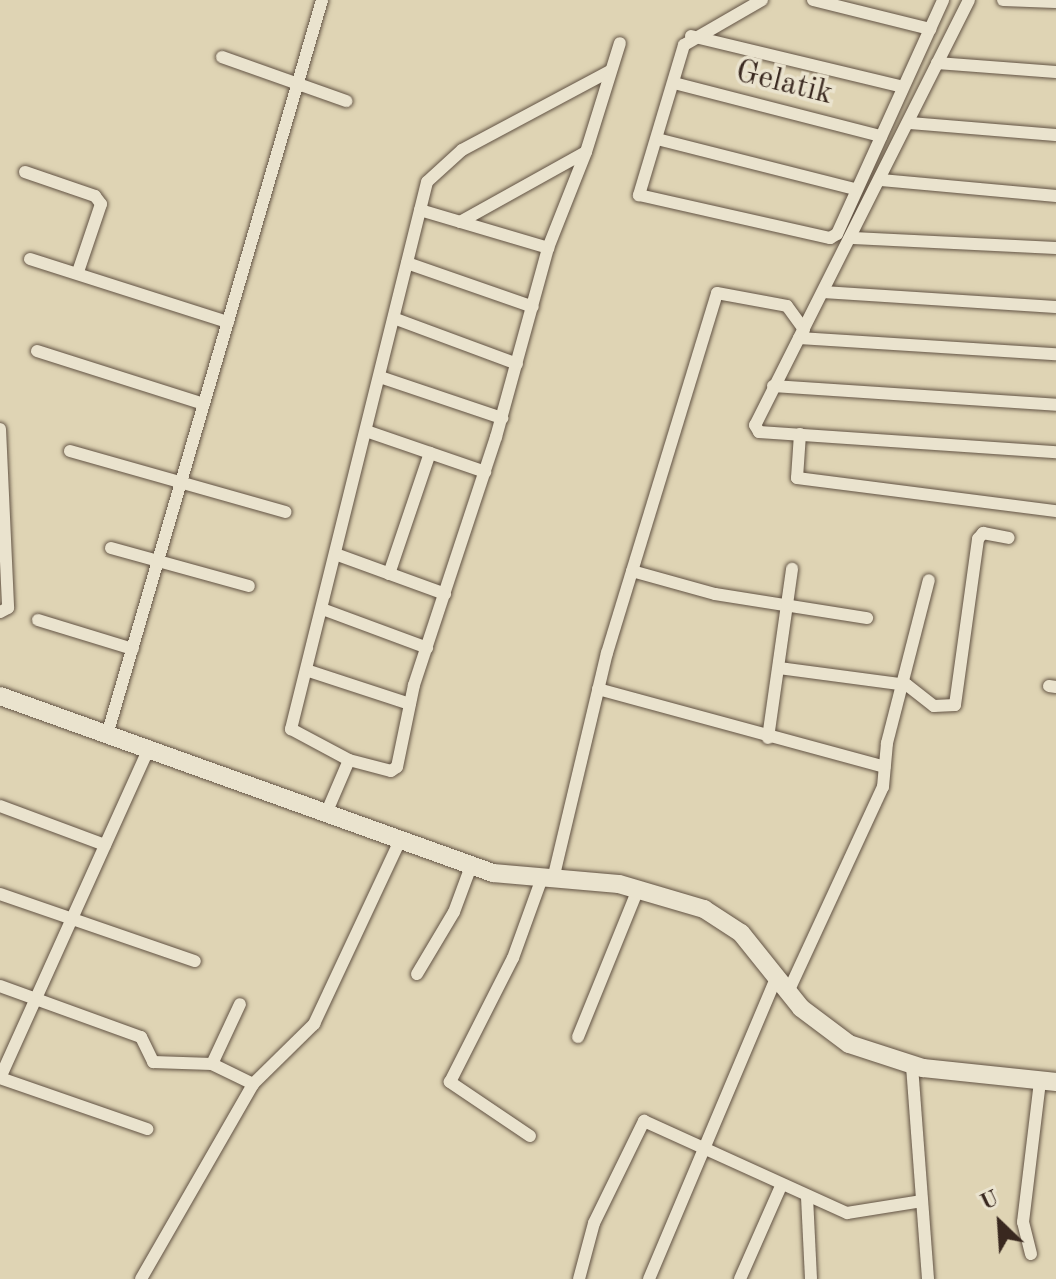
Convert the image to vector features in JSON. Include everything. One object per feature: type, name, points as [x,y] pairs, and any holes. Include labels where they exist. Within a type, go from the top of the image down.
[{"type":"main road","points":[[0,696],[148,750],[328,809],[471,866],[638,889],[704,909],[741,933],[821,1028],[912,1066],[1048,1082]]},
{"type":"street","points":[[107,735],[322,0]]},
{"type":"street","points":[[762,0],[691,36],[639,195],[644,201],[830,238],[943,0]]},
{"type":"street","points":[[813,0],[930,29]]},
{"type":"street","points":[[969,0],[853,238],[773,386],[756,429],[1056,452]]},
{"type":"street","points":[[1003,0],[1056,2]]},
{"type":"street","points":[[691,36],[903,87]]},
{"type":"street","points":[[610,71],[440,166],[427,182],[383,378],[292,733],[349,760],[394,770],[427,648],[502,418],[548,248],[586,152],[620,43]]},
{"type":"street","points":[[222,57],[298,75],[346,101]]},
{"type":"street","points":[[937,63],[1056,72]]},
{"type":"street","name":"Gelatik","points":[[674,83],[881,136]]},
{"type":"street","points":[[910,123],[1056,135]]},
{"type":"street","points":[[657,139],[854,189]]},
{"type":"street","points":[[460,222],[586,152]]},
{"type":"street","points":[[25,172],[95,196],[101,204],[78,272]]},
{"type":"street","points":[[881,180],[1056,196]]},
{"type":"street","points":[[420,210],[548,248]]},
{"type":"street","points":[[853,238],[1056,248]]},
{"type":"street","points":[[30,259],[228,322]]},
{"type":"street","points":[[407,263],[533,307]]},
{"type":"street","points":[[530,1136],[450,1082],[513,958],[548,875],[632,571],[718,291],[787,306],[801,333]]},
{"type":"street","points":[[823,292],[1056,307]]},
{"type":"street","points":[[396,319],[517,364]]},
{"type":"street","points":[[801,333],[1056,354]]},
{"type":"street","points":[[37,351],[204,404]]},
{"type":"street","points":[[383,378],[502,418]]},
{"type":"street","points":[[773,386],[1056,405]]},
{"type":"street","points":[[0,429],[8,608],[0,612]]},
{"type":"street","points":[[369,432],[485,472]]},
{"type":"street","points":[[800,434],[797,478],[1056,511]]},
{"type":"street","points":[[70,451],[286,512]]},
{"type":"street","points":[[389,574],[430,453]]},
{"type":"street","points":[[779,668],[907,685],[934,706],[960,702],[978,539],[983,533],[1009,538]]},
{"type":"street","points":[[111,548],[249,586]]},
{"type":"street","points":[[338,555],[445,594]]},
{"type":"street","points":[[768,738],[792,569]]},
{"type":"street","points":[[632,571],[785,607],[867,618]]},
{"type":"street","points":[[649,1279],[700,1150],[783,983],[868,825],[907,685],[929,580]]},
{"type":"street","points":[[325,610],[427,648]]},
{"type":"street","points":[[38,620],[133,649]]},
{"type":"street","points":[[309,671],[410,704]]},
{"type":"street","points":[[598,689],[768,738],[885,767]]},
{"type":"street","points":[[147,1129],[0,1078],[148,750]]},
{"type":"street","points":[[328,809],[349,760]]},
{"type":"street","points":[[0,806],[105,845]]},
{"type":"street","points":[[141,1279],[253,1084],[314,1024],[401,838]]},
{"type":"street","points":[[417,974],[471,866]]},
{"type":"street","points":[[578,1037],[638,889]]},
{"type":"street","points":[[0,894],[195,961]]},
{"type":"street","points":[[0,986],[141,1037],[153,1062],[212,1064],[253,1084]]},
{"type":"street","points":[[212,1064],[240,1004]]},
{"type":"street","points":[[912,1066],[928,1279]]},
{"type":"street","points":[[1031,1254],[1023,1222],[1048,1082]]},
{"type":"street","points":[[579,1279],[594,1223],[641,1124],[648,1121],[700,1150],[847,1213],[922,1201]]},
{"type":"street","points":[[740,1279],[781,1186]]},
{"type":"street","points":[[807,1197],[811,1279]]}]
